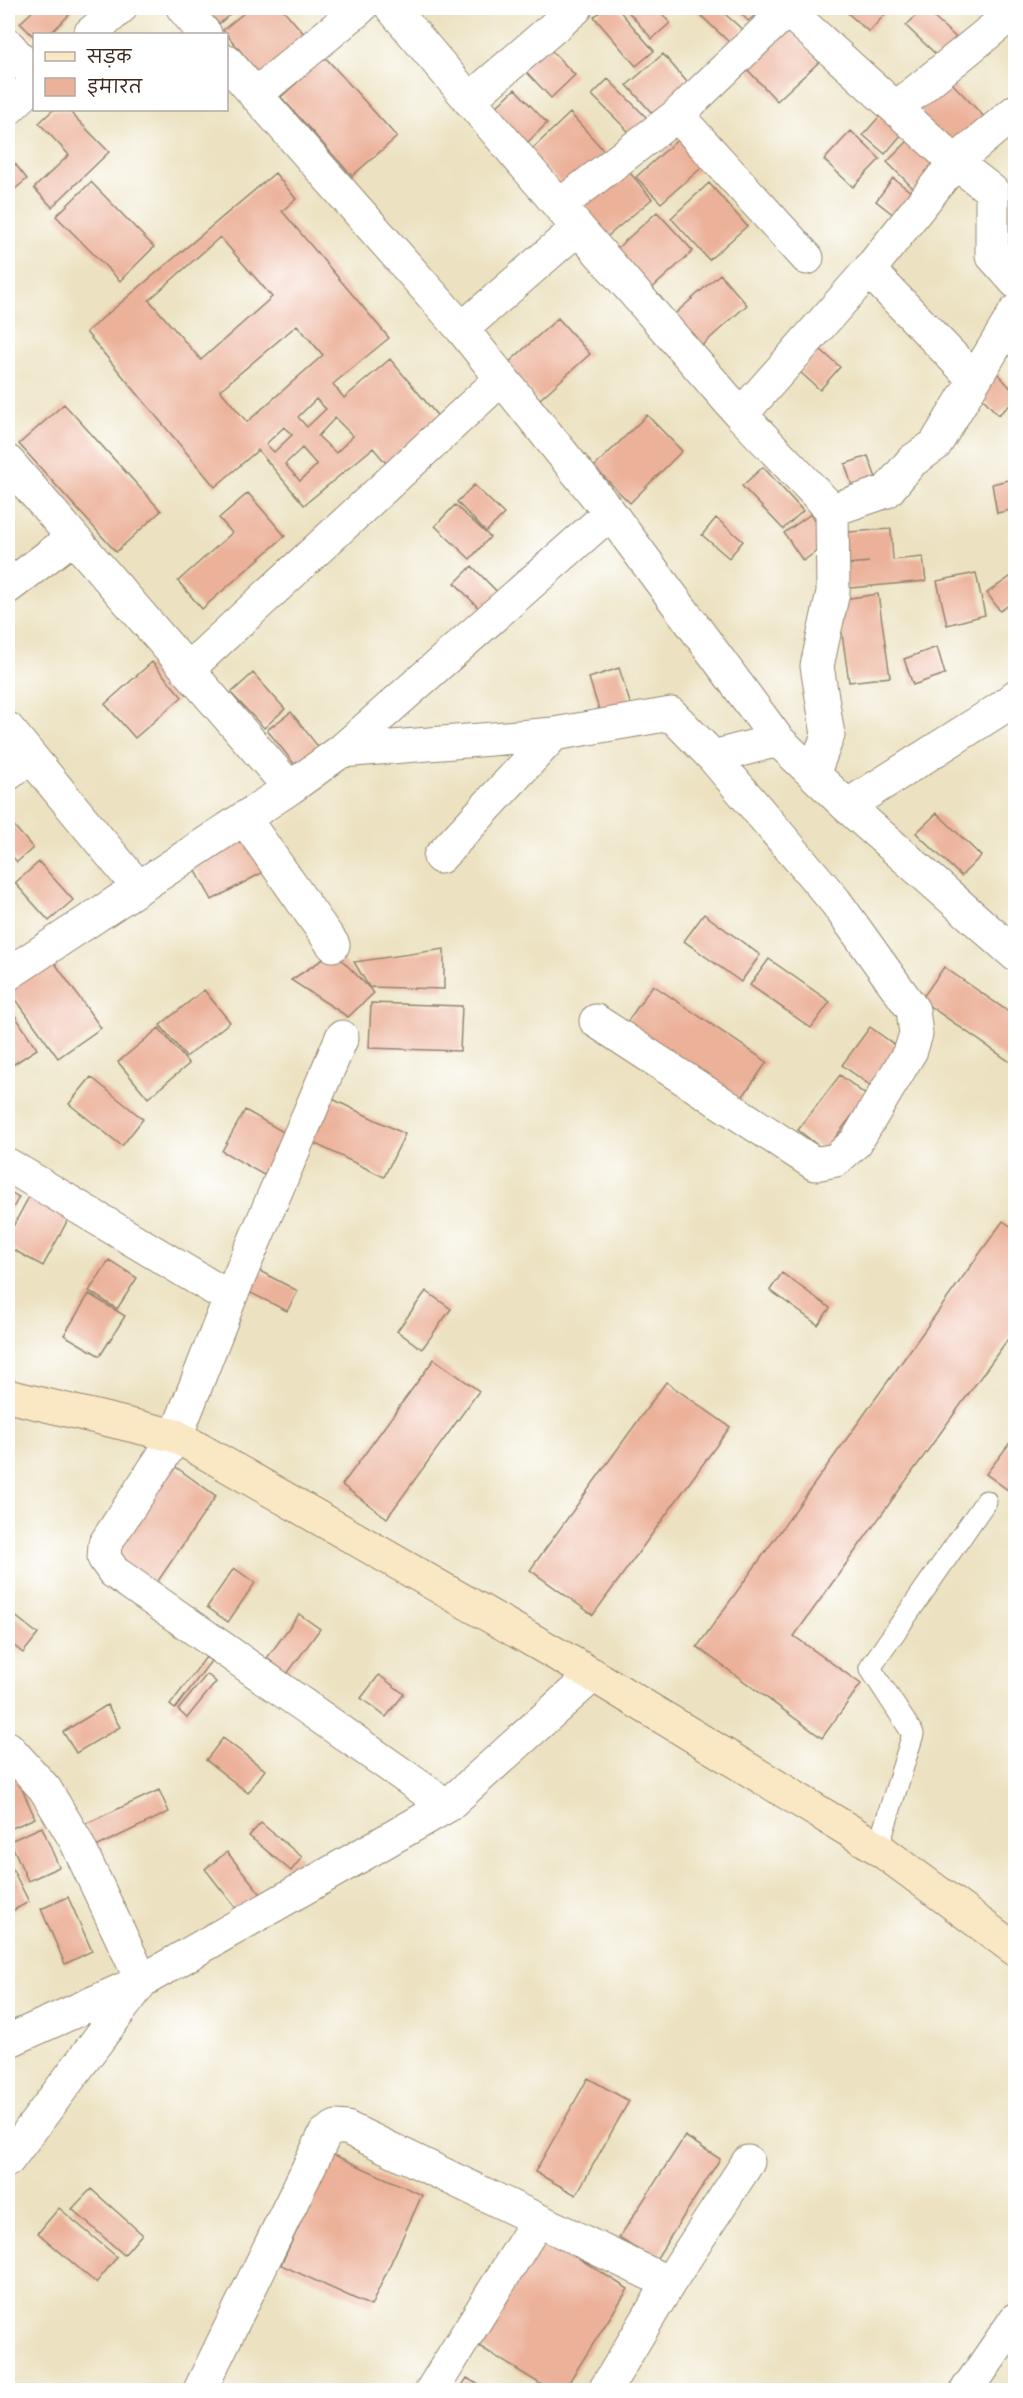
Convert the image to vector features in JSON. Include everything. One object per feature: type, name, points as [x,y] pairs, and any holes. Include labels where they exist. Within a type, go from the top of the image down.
[{"type":"street","points":[[91,33],[120,8]]},
{"type":"street","points":[[183,8],[204,33]]},
{"type":"street","points":[[255,95],[360,8]]},
{"type":"street","points":[[392,8],[741,415],[832,510],[833,592],[817,666],[828,735],[814,772]]},
{"type":"street","points":[[469,100],[576,8]]},
{"type":"street","points":[[462,329],[569,216],[787,8],[955,162],[992,191],[992,255],[1016,282]]},
{"type":"street","points":[[896,108],[1016,10]]},
{"type":"street","points":[[8,45],[33,75]]},
{"type":"street","points":[[228,63],[462,329],[610,513],[778,740],[847,806],[1016,955]]},
{"type":"street","points":[[8,109],[33,85]]},
{"type":"street","points":[[741,415],[869,270],[955,162],[1016,111]]},
{"type":"street","points":[[677,115],[807,258]]},
{"type":"street","points":[[869,270],[974,379]]},
{"type":"street","points":[[832,510],[887,491],[912,461],[935,445],[1016,311]]},
{"type":"street","points":[[187,670],[501,379]]},
{"type":"street","points":[[8,462],[290,788]]},
{"type":"street","points":[[8,974],[290,788],[341,751],[610,513]]},
{"type":"street","points":[[8,587],[72,538]]},
{"type":"street","points":[[847,806],[1000,709],[1016,696]]},
{"type":"street","points":[[341,751],[554,734],[671,714],[713,757],[834,901],[913,1010],[916,1034],[911,1050],[856,1142],[836,1160],[814,1164],[596,1021]]},
{"type":"street","points":[[8,729],[19,765],[138,887]]},
{"type":"street","points":[[440,857],[554,734]]},
{"type":"street","points":[[713,757],[778,740]]},
{"type":"street","points":[[244,818],[333,945]]},
{"type":"street","points":[[342,1037],[230,1298],[176,1436],[105,1544],[104,1558],[114,1572],[447,1806]]},
{"type":"street","points":[[8,1164],[230,1298]]},
{"type":"street","points":[[8,1396],[176,1436],[593,1675],[878,1848],[1016,1950]]},
{"type":"street","points":[[8,2041],[142,1981],[447,1806],[593,1675]]},
{"type":"street","points":[[8,1749],[45,1789],[75,1839],[142,1981]]},
{"type":"street","points":[[8,2160],[142,1981]]},
{"type":"street","points":[[200,2391],[325,2134],[336,2127],[347,2128],[669,2283]]},
{"type":"street","points":[[605,2391],[669,2283],[748,2162]]},
{"type":"street","points":[[432,2391],[538,2220]]},
{"type":"street","points":[[967,2391],[1016,2319]]},
{"type":"lane","points":[[878,1848],[913,1734],[870,1668],[986,1501]]},
{"type":"building","points":[[36,8],[70,8],[73,11],[51,33],[33,33],[33,36],[20,23]]},
{"type":"building","points":[[205,8],[237,8],[219,24]]},
{"type":"building","points":[[250,8],[282,8],[310,41],[264,80],[228,36],[228,33],[223,30]]},
{"type":"building","points":[[605,8],[617,8],[654,51],[636,66],[594,17]]},
{"type":"building","points":[[625,8],[657,8],[670,23],[652,39]]},
{"type":"building","points":[[693,8],[718,8],[743,30],[731,44]]},
{"type":"building","points":[[736,8],[764,8],[748,21]]},
{"type":"building","points":[[842,8],[881,8],[887,12],[869,32]]},
{"type":"building","points":[[923,8],[960,41],[942,60],[906,26]]},
{"type":"building","points":[[787,27],[819,62],[777,101],[745,67]]},
{"type":"building","points":[[545,44],[575,75],[551,98],[521,66]]},
{"type":"building","points":[[663,54],[693,89],[658,120],[627,85]]},
{"type":"building","points":[[325,57],[397,137],[352,176],[281,97]]},
{"type":"building","points":[[608,79],[651,122],[635,138],[592,95]]},
{"type":"building","points":[[950,81],[987,120],[952,154],[915,115]]},
{"type":"building","points":[[515,89],[547,123],[525,145],[492,111]]},
{"type":"building","points":[[886,109],[908,127],[885,154],[863,135]]},
{"type":"building","points":[[52,111],[69,111],[109,152],[52,207],[34,188],[69,155],[39,123]]},
{"type":"building","points":[[570,113],[606,153],[567,190],[530,151]]},
{"type":"building","points":[[851,131],[880,159],[853,187],[824,160]]},
{"type":"building","points":[[683,135],[708,162],[661,203],[636,177]]},
{"type":"building","points":[[914,135],[944,165],[917,192],[887,162]]},
{"type":"building","points":[[8,155],[27,179],[8,195]]},
{"type":"building","points":[[626,168],[652,199],[603,240],[577,210]]},
{"type":"building","points":[[275,173],[296,199],[282,211],[389,338],[333,384],[344,398],[390,359],[446,426],[393,471],[373,448],[304,505],[258,450],[215,487],[86,332]],"holes":[[[220,237],[272,297],[201,360],[149,300]],[[297,325],[323,355],[247,422],[220,390]],[[316,399],[326,409],[307,427],[298,417]],[[335,418],[353,436],[336,453],[318,436]],[[284,427],[292,435],[274,452],[266,444]],[[302,448],[317,465],[300,481],[285,464]]]},
{"type":"building","points":[[893,178],[921,200],[904,223],[876,201]]},
{"type":"building","points":[[91,182],[154,247],[120,281],[56,216]]},
{"type":"building","points":[[709,183],[747,226],[709,260],[671,218]]},
{"type":"building","points":[[657,212],[693,251],[649,291],[613,252]]},
{"type":"building","points":[[720,274],[747,305],[698,349],[670,318]]},
{"type":"building","points":[[558,318],[590,354],[539,400],[507,364]]},
{"type":"building","points":[[820,349],[840,367],[820,390],[800,372]]},
{"type":"building","points":[[997,373],[1016,394],[1016,400],[998,415],[976,391]]},
{"type":"building","points":[[64,404],[161,511],[116,552],[19,444]]},
{"type":"building","points":[[647,415],[682,451],[630,503],[594,467]]},
{"type":"building","points":[[868,456],[880,489],[856,498],[845,464]]},
{"type":"building","points":[[763,467],[803,511],[783,529],[742,486]]},
{"type":"building","points":[[1016,478],[1016,509],[997,513],[992,484]]},
{"type":"building","points":[[474,485],[504,514],[486,532],[457,502]]},
{"type":"building","points":[[248,493],[285,536],[202,609],[178,581],[232,533],[219,518]]},
{"type":"building","points":[[455,505],[490,537],[470,559],[435,526]]},
{"type":"building","points":[[811,514],[829,542],[803,561],[784,533]]},
{"type":"building","points":[[716,518],[743,541],[729,558],[702,535]]},
{"type":"building","points":[[891,529],[893,560],[923,557],[926,581],[840,589],[838,566],[869,562],[836,565],[834,533]]},
{"type":"building","points":[[472,566],[504,599],[486,616],[455,583]]},
{"type":"building","points":[[976,573],[985,615],[947,625],[937,581]]},
{"type":"building","points":[[1016,573],[1016,600],[1000,611],[987,593]]},
{"type":"building","points":[[878,594],[890,677],[849,682],[837,600]]},
{"type":"building","points":[[937,647],[945,674],[913,685],[904,659]]},
{"type":"building","points":[[152,662],[182,697],[135,738],[105,704]]},
{"type":"building","points":[[619,668],[633,712],[603,722],[589,678]]},
{"type":"building","points":[[253,673],[285,709],[264,728],[231,693]]},
{"type":"building","points":[[291,712],[323,753],[300,771],[267,730]]},
{"type":"building","points":[[937,813],[981,856],[961,876],[916,833]]},
{"type":"building","points":[[8,819],[33,848],[17,862],[8,851]]},
{"type":"building","points":[[246,832],[267,870],[212,900],[191,862]]},
{"type":"building","points":[[39,862],[73,900],[49,921],[15,883]]},
{"type":"building","points":[[704,914],[760,955],[741,982],[684,941]]},
{"type":"building","points":[[444,949],[444,989],[369,987],[354,962]]},
{"type":"building","points":[[334,952],[374,993],[348,1017],[291,980]]},
{"type":"building","points":[[52,959],[101,1028],[58,1058],[9,990]]},
{"type":"building","points":[[769,959],[830,1002],[811,1028],[750,985]]},
{"type":"building","points":[[944,967],[1016,1017],[1016,1066],[921,1000]]},
{"type":"building","points":[[653,985],[767,1062],[739,1102],[625,1025]]},
{"type":"building","points":[[204,990],[230,1022],[186,1057],[160,1025]]},
{"type":"building","points":[[371,1003],[462,1006],[460,1051],[369,1048]]},
{"type":"building","points":[[8,1005],[37,1049],[8,1068]]},
{"type":"building","points":[[870,1027],[899,1048],[871,1086],[842,1065]]},
{"type":"building","points":[[159,1028],[189,1064],[148,1098],[118,1062]]},
{"type":"building","points":[[840,1075],[867,1096],[825,1151],[798,1130]]},
{"type":"building","points":[[91,1077],[143,1119],[122,1146],[69,1104]]},
{"type":"building","points":[[324,1095],[405,1134],[384,1177],[303,1138]]},
{"type":"building","points":[[245,1110],[292,1137],[269,1178],[222,1151]]},
{"type":"building","points":[[8,1191],[19,1197],[8,1217]]},
{"type":"building","points":[[32,1191],[72,1212],[43,1266],[8,1247],[8,1236]]},
{"type":"building","points":[[1003,1221],[1016,1230],[1016,1328],[794,1636],[861,1684],[822,1738],[697,1647]]},
{"type":"building","points":[[109,1260],[137,1278],[117,1309],[89,1291]]},
{"type":"building","points":[[256,1269],[298,1291],[287,1311],[245,1290]]},
{"type":"building","points":[[782,1273],[830,1308],[818,1325],[770,1290]]},
{"type":"building","points":[[426,1291],[451,1309],[422,1349],[397,1331]]},
{"type":"building","points":[[89,1294],[125,1316],[100,1356],[64,1335]]},
{"type":"building","points":[[434,1359],[479,1391],[387,1518],[342,1485]]},
{"type":"building","points":[[666,1382],[730,1427],[593,1615],[530,1570]]},
{"type":"building","points":[[1016,1435],[1016,1496],[986,1474]]},
{"type":"building","points":[[173,1465],[216,1496],[156,1584],[112,1554]]},
{"type":"building","points":[[234,1568],[255,1583],[228,1622],[207,1607]]},
{"type":"building","points":[[299,1614],[320,1629],[287,1674],[267,1658]]},
{"type":"building","points":[[14,1615],[38,1634],[23,1653],[8,1641],[8,1622]]},
{"type":"building","points":[[206,1657],[211,1661],[175,1709],[170,1705]]},
{"type":"building","points":[[207,1674],[216,1682],[187,1718],[178,1710]]},
{"type":"building","points":[[379,1675],[404,1694],[386,1717],[361,1698]]},
{"type":"building","points":[[107,1705],[120,1727],[76,1753],[63,1732]]},
{"type":"building","points":[[223,1738],[265,1770],[248,1793],[206,1760]]},
{"type":"building","points":[[8,1758],[35,1818],[10,1829],[8,1825]]},
{"type":"building","points":[[159,1790],[169,1812],[96,1847],[85,1824]]},
{"type":"building","points":[[261,1823],[302,1857],[291,1871],[249,1836]]},
{"type":"building","points":[[42,1827],[59,1867],[28,1881],[10,1841]]},
{"type":"building","points":[[227,1852],[264,1898],[242,1916],[205,1869]]},
{"type":"building","points":[[10,1864],[29,1902],[8,1913],[8,1865]]},
{"type":"building","points":[[68,1897],[92,1951],[65,1964],[41,1909]]},
{"type":"building","points":[[588,2078],[629,2101],[576,2195],[535,2172]]},
{"type":"building","points":[[685,2136],[720,2159],[655,2261],[619,2238]]},
{"type":"building","points":[[332,2154],[422,2195],[371,2306],[281,2265]]},
{"type":"building","points":[[91,2189],[142,2234],[124,2255],[72,2209]]},
{"type":"building","points":[[59,2208],[117,2257],[96,2283],[38,2233]]},
{"type":"building","points":[[546,2238],[628,2289],[564,2390],[550,2390],[479,2346]]},
{"type":"building","points":[[467,2378],[487,2390],[459,2390]]}]
